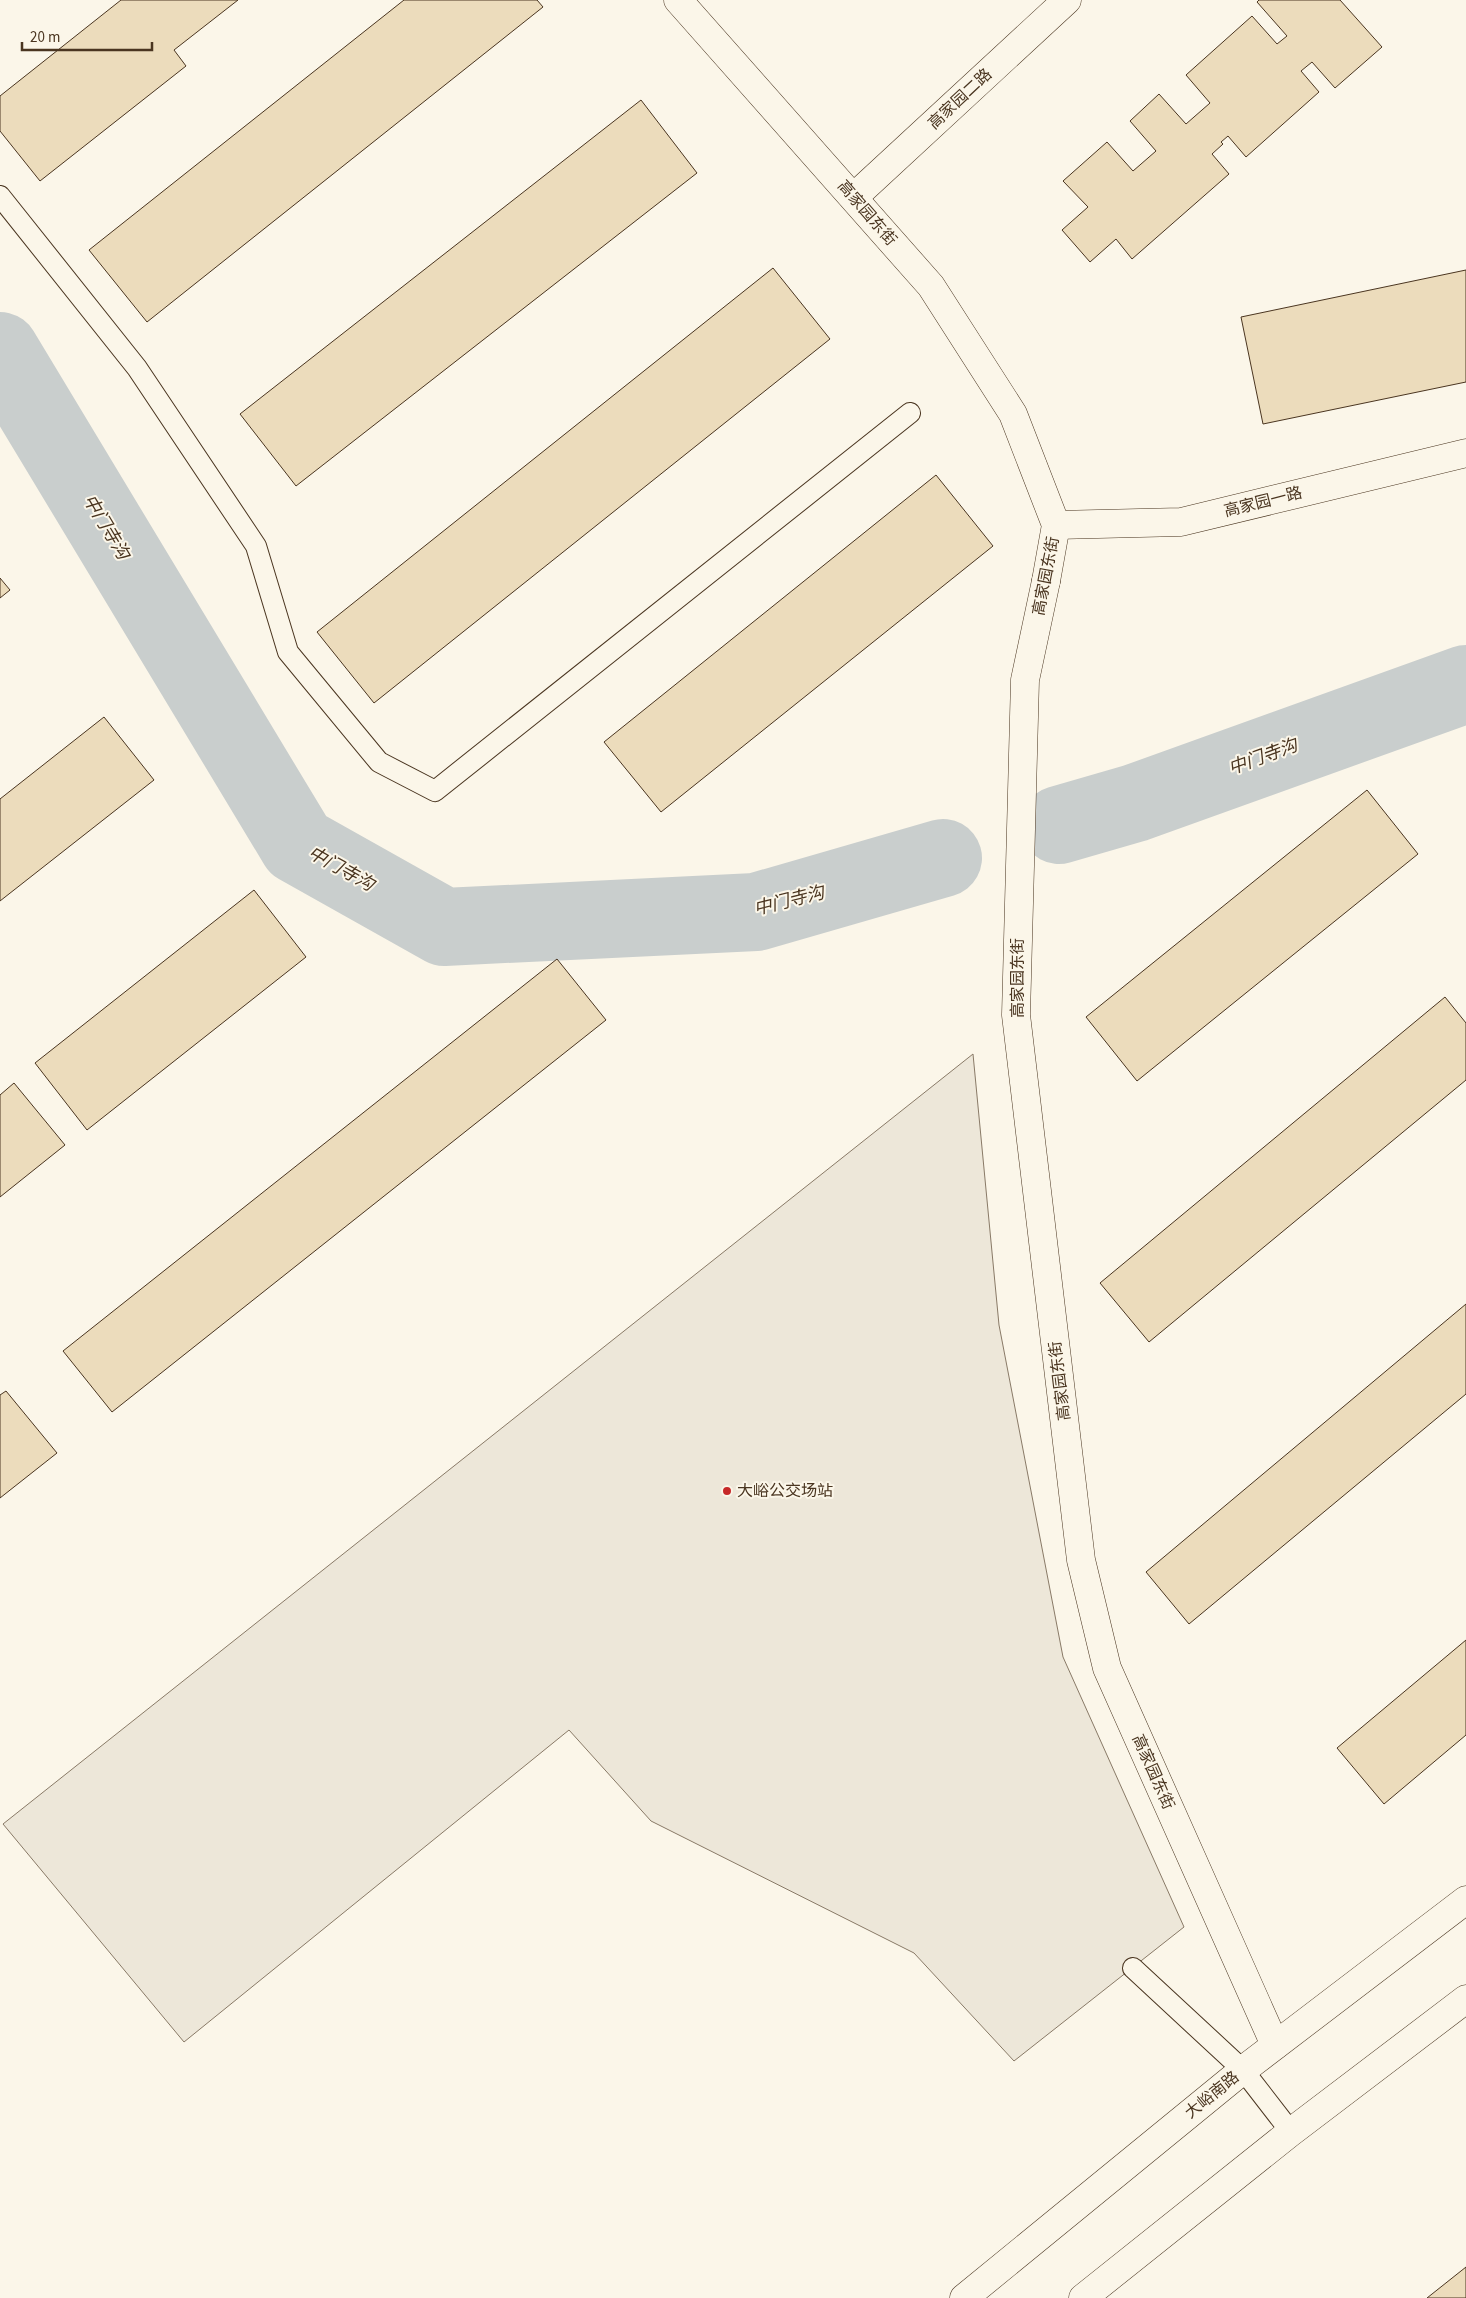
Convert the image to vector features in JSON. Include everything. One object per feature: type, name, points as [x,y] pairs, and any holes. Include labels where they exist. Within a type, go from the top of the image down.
[{"type":"street","name":"高家园东街","points":[[678,0],[931,286],[1013,414],[1056,525],[1046,581],[1024,680],[1016,1015],[1081,1560],[1107,1668],[1275,2045]]},
{"type":"street","name":"高家园二路","points":[[854,197],[1067,0]]},
{"type":"street","name":"高家园一路","points":[[1056,525],[1181,522],[1466,453]]},
{"type":"street","name":"大峪南路","points":[[964,2298],[1243,2070],[1466,1900]]},
{"type":"street","points":[[1083,2298],[1291,2132],[1466,1999]]},
{"type":"lane","points":[[0,196],[137,368],[256,546],[288,652],[379,762],[435,791],[910,413]]},
{"type":"lane","points":[[1133,1968],[1243,2070],[1291,2132]]},
{"type":"shaded area","name":"大峪公交场站","points":[[973,1054],[999,1325],[1063,1657],[1184,1927],[1014,2061],[914,1953],[651,1821],[569,1730],[184,2042],[3,1824]]},
{"type":"building","points":[[121,0],[238,0],[174,50],[186,66],[40,181],[0,131],[0,96]]},
{"type":"building","points":[[404,0],[537,0],[543,7],[147,322],[89,250]]},
{"type":"building","points":[[1259,0],[1340,0],[1382,47],[1335,88],[1312,62],[1301,71],[1319,92],[1246,157],[1228,136],[1221,142],[1223,144],[1212,154],[1229,174],[1132,259],[1116,239],[1090,262],[1062,230],[1088,207],[1063,181],[1107,142],[1133,171],[1156,151],[1130,121],[1159,94],[1186,124],[1210,103],[1186,75],[1252,16],[1277,44],[1287,36],[1257,2]]},
{"type":"building","points":[[641,100],[697,173],[296,486],[240,414]]},
{"type":"building","points":[[773,268],[830,339],[374,703],[317,632]]},
{"type":"building","points":[[1466,270],[1466,382],[1263,424],[1241,317]]},
{"type":"building","points":[[936,475],[993,546],[661,812],[604,742]]},
{"type":"building","points":[[0,578],[10,590],[0,598]]},
{"type":"building","points":[[104,717],[154,780],[0,901],[0,799]]},
{"type":"building","points":[[1367,790],[1418,854],[1137,1081],[1086,1017]]},
{"type":"building","points":[[254,890],[306,957],[87,1130],[35,1063]]},
{"type":"building","points":[[557,959],[606,1020],[112,1412],[63,1351]]},
{"type":"building","points":[[1445,997],[1466,1023],[1466,1080],[1149,1342],[1100,1283]]},
{"type":"building","points":[[14,1083],[65,1145],[0,1197],[0,1095]]},
{"type":"building","points":[[1466,1304],[1466,1394],[1189,1624],[1146,1572]]},
{"type":"building","points":[[6,1391],[57,1453],[0,1498],[0,1395]]},
{"type":"building","points":[[1466,1640],[1466,1735],[1384,1804],[1337,1748]]},
{"type":"building","points":[[1466,2267],[1466,2298],[1427,2298]]},
{"type":"waterway","name":"中门寺沟","points":[[0,351],[298,845],[444,927],[756,912],[943,858]]},
{"type":"waterway","name":"中门寺沟","points":[[1059,825],[1135,803],[1466,684]]},
{"type":"place","name":"大峪公交场站","points":[[727,1491]]}]
